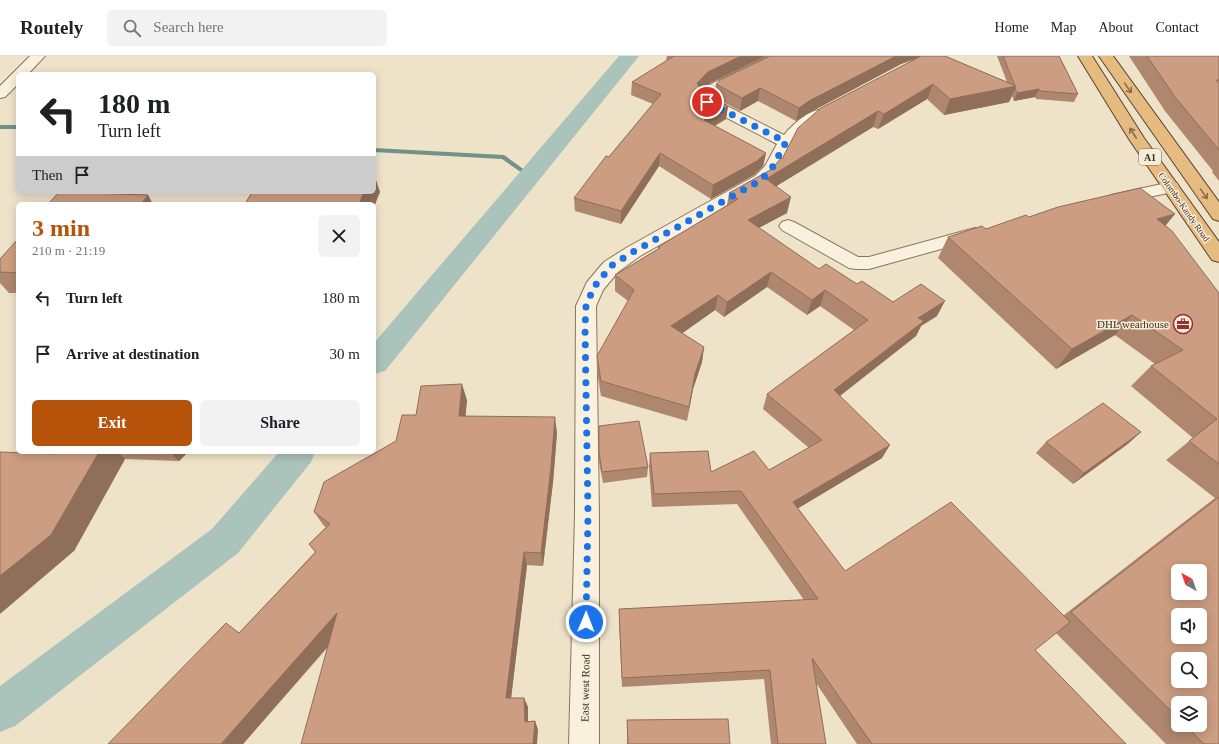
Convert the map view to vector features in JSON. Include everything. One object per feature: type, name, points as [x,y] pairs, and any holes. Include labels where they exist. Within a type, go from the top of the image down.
[{"type":"highway","name":"Colombo-Kandy Road","points":[[1085,56],[1137,139],[1219,256]]},
{"type":"highway","name":"A1","points":[[1106,56],[1219,215]]},
{"type":"street","points":[[22,72],[38,56]]},
{"type":"street","points":[[780,56],[712,89],[704,96],[707,102],[786,142]]},
{"type":"street","points":[[0,94],[16,78]]},
{"type":"street","name":"East west Road","points":[[584,744],[588,514],[585,328],[586,306],[594,287],[611,266],[633,252],[761,180],[772,168],[786,142],[794,132],[812,119],[839,104]]},
{"type":"street","points":[[1098,203],[1171,187]]},
{"type":"street","points":[[788,226],[844,258],[856,263],[868,263],[988,230]]},
{"type":"building","points":[[674,56],[741,56],[708,72],[697,83],[702,92],[728,106],[704,120],[766,153],[757,161],[713,185],[660,153],[621,211],[574,198],[606,156],[609,157],[661,94],[632,82]]},
{"type":"building","points":[[770,56],[896,56],[809,101],[799,108],[760,88],[742,98],[716,84],[720,80]]},
{"type":"building","points":[[921,56],[945,56],[1016,86],[950,99],[933,84],[884,114],[878,111],[766,179],[791,197],[748,220],[819,269],[826,264],[857,284],[862,281],[893,302],[921,284],[945,301],[918,318],[924,321],[834,390],[890,445],[793,502],[845,571],[951,502],[1070,622],[1035,650],[1126,744],[872,744],[812,658],[826,744],[778,744],[770,670],[622,678],[619,609],[818,599],[741,491],[654,494],[650,453],[708,451],[711,472],[754,451],[769,470],[822,440],[767,394],[868,320],[825,290],[812,300],[771,272],[727,302],[718,295],[671,326],[704,347],[695,374],[689,407],[601,381],[597,356],[634,290],[615,275],[660,248],[658,247],[738,199],[729,193],[772,169],[781,158],[782,159],[798,128],[821,108]]},
{"type":"building","points":[[1003,56],[1059,56],[1078,94],[1040,91],[1039,89],[1017,93],[1015,88],[1016,86]]},
{"type":"building","points":[[1147,56],[1219,56],[1219,80],[1216,80],[1219,84],[1219,150],[1175,97]]},
{"type":"building","points":[[1140,188],[1175,214],[1157,219],[1172,231],[1219,293],[1219,464],[1189,441],[1217,419],[1151,366],[1183,350],[1132,315],[1072,349],[948,237],[982,226],[986,229],[1026,215],[1029,217],[1058,207]]},
{"type":"building","points":[[57,194],[148,195],[143,202],[50,202]]},
{"type":"building","points":[[251,194],[363,194],[360,202],[246,202]]},
{"type":"building","points":[[16,241],[16,273],[0,272],[0,259]]},
{"type":"building","points":[[462,384],[459,416],[555,417],[541,553],[524,552],[506,698],[524,698],[525,722],[535,721],[533,744],[301,744],[337,613],[221,744],[108,744],[226,623],[239,633],[316,552],[309,544],[330,524],[314,512],[324,482],[373,454],[376,454],[376,452],[396,441],[402,415],[416,415],[421,386]]},
{"type":"building","points":[[1103,403],[1141,432],[1084,473],[1046,442]]},
{"type":"building","points":[[639,421],[648,467],[602,472],[599,452],[599,426]]},
{"type":"building","points":[[0,452],[16,453],[16,454],[98,454],[51,535],[0,576]]},
{"type":"building","points":[[1219,497],[1219,744],[1204,744],[1192,732],[1207,732],[1207,696],[1171,696],[1171,711],[1071,612]]},
{"type":"building","points":[[728,719],[730,744],[628,744],[627,720]]},
{"type":"waterway","points":[[376,361],[629,56]]},
{"type":"waterway","points":[[0,127],[16,127]]},
{"type":"waterway","points":[[376,150],[504,157],[530,176]]},
{"type":"waterway","points":[[0,711],[225,541],[297,454]]},
{"type":"place","name":"DHL wearhouse","points":[[1183,324]]},
{"type":"route","points":[[586,622],[588,514],[585,328],[586,306],[594,287],[611,266],[633,252],[761,180],[772,168],[786,142],[707,102]]}]
